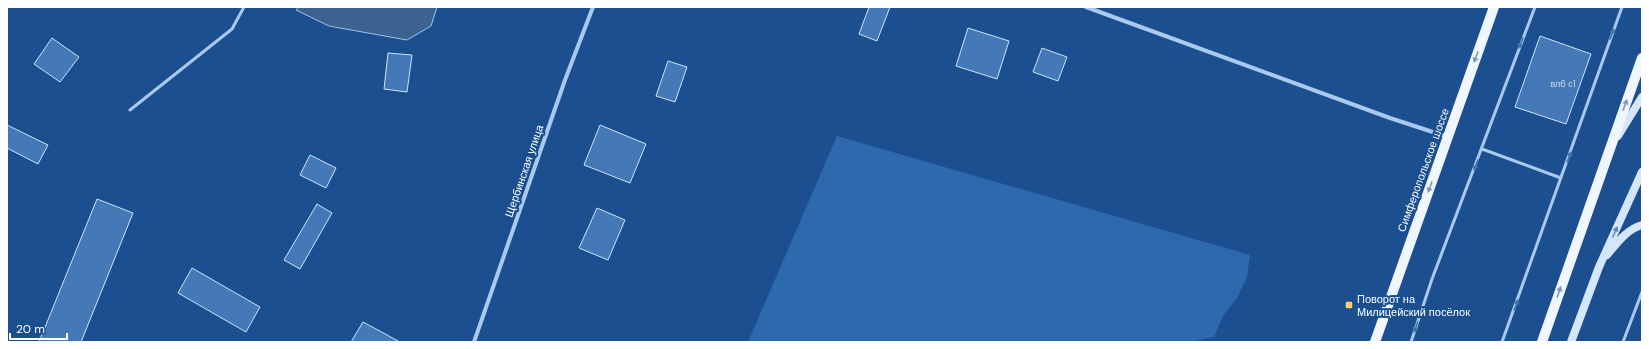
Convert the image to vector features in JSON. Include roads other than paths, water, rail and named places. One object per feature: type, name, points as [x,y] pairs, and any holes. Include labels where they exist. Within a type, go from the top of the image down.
[{"type":"main road","name":"Симферопольское шоссе","points":[[1375,342],[1494,7]]},
{"type":"main road","points":[[1542,342],[1642,58]]},
{"type":"main road","points":[[1610,149],[1642,97]]},
{"type":"main road","points":[[1571,342],[1598,267],[1642,172]]},
{"type":"main road","points":[[1598,267],[1617,243],[1634,227],[1642,225]]},
{"type":"street","name":"Щербинская улица","points":[[474,342],[564,80],[593,7]]},
{"type":"street","points":[[1086,7],[1390,118],[1448,137]]},
{"type":"lane","points":[[130,110],[232,28],[244,7]]},
{"type":"lane","points":[[1411,342],[1432,279],[1535,7]]},
{"type":"lane","points":[[1502,342],[1622,7]]},
{"type":"lane","points":[[1482,149],[1561,178]]},
{"type":"lane","points":[[1623,342],[1642,292]]},
{"type":"place","name":"Поворот на Милицейский посёлок","points":[[1349,305]]}]
